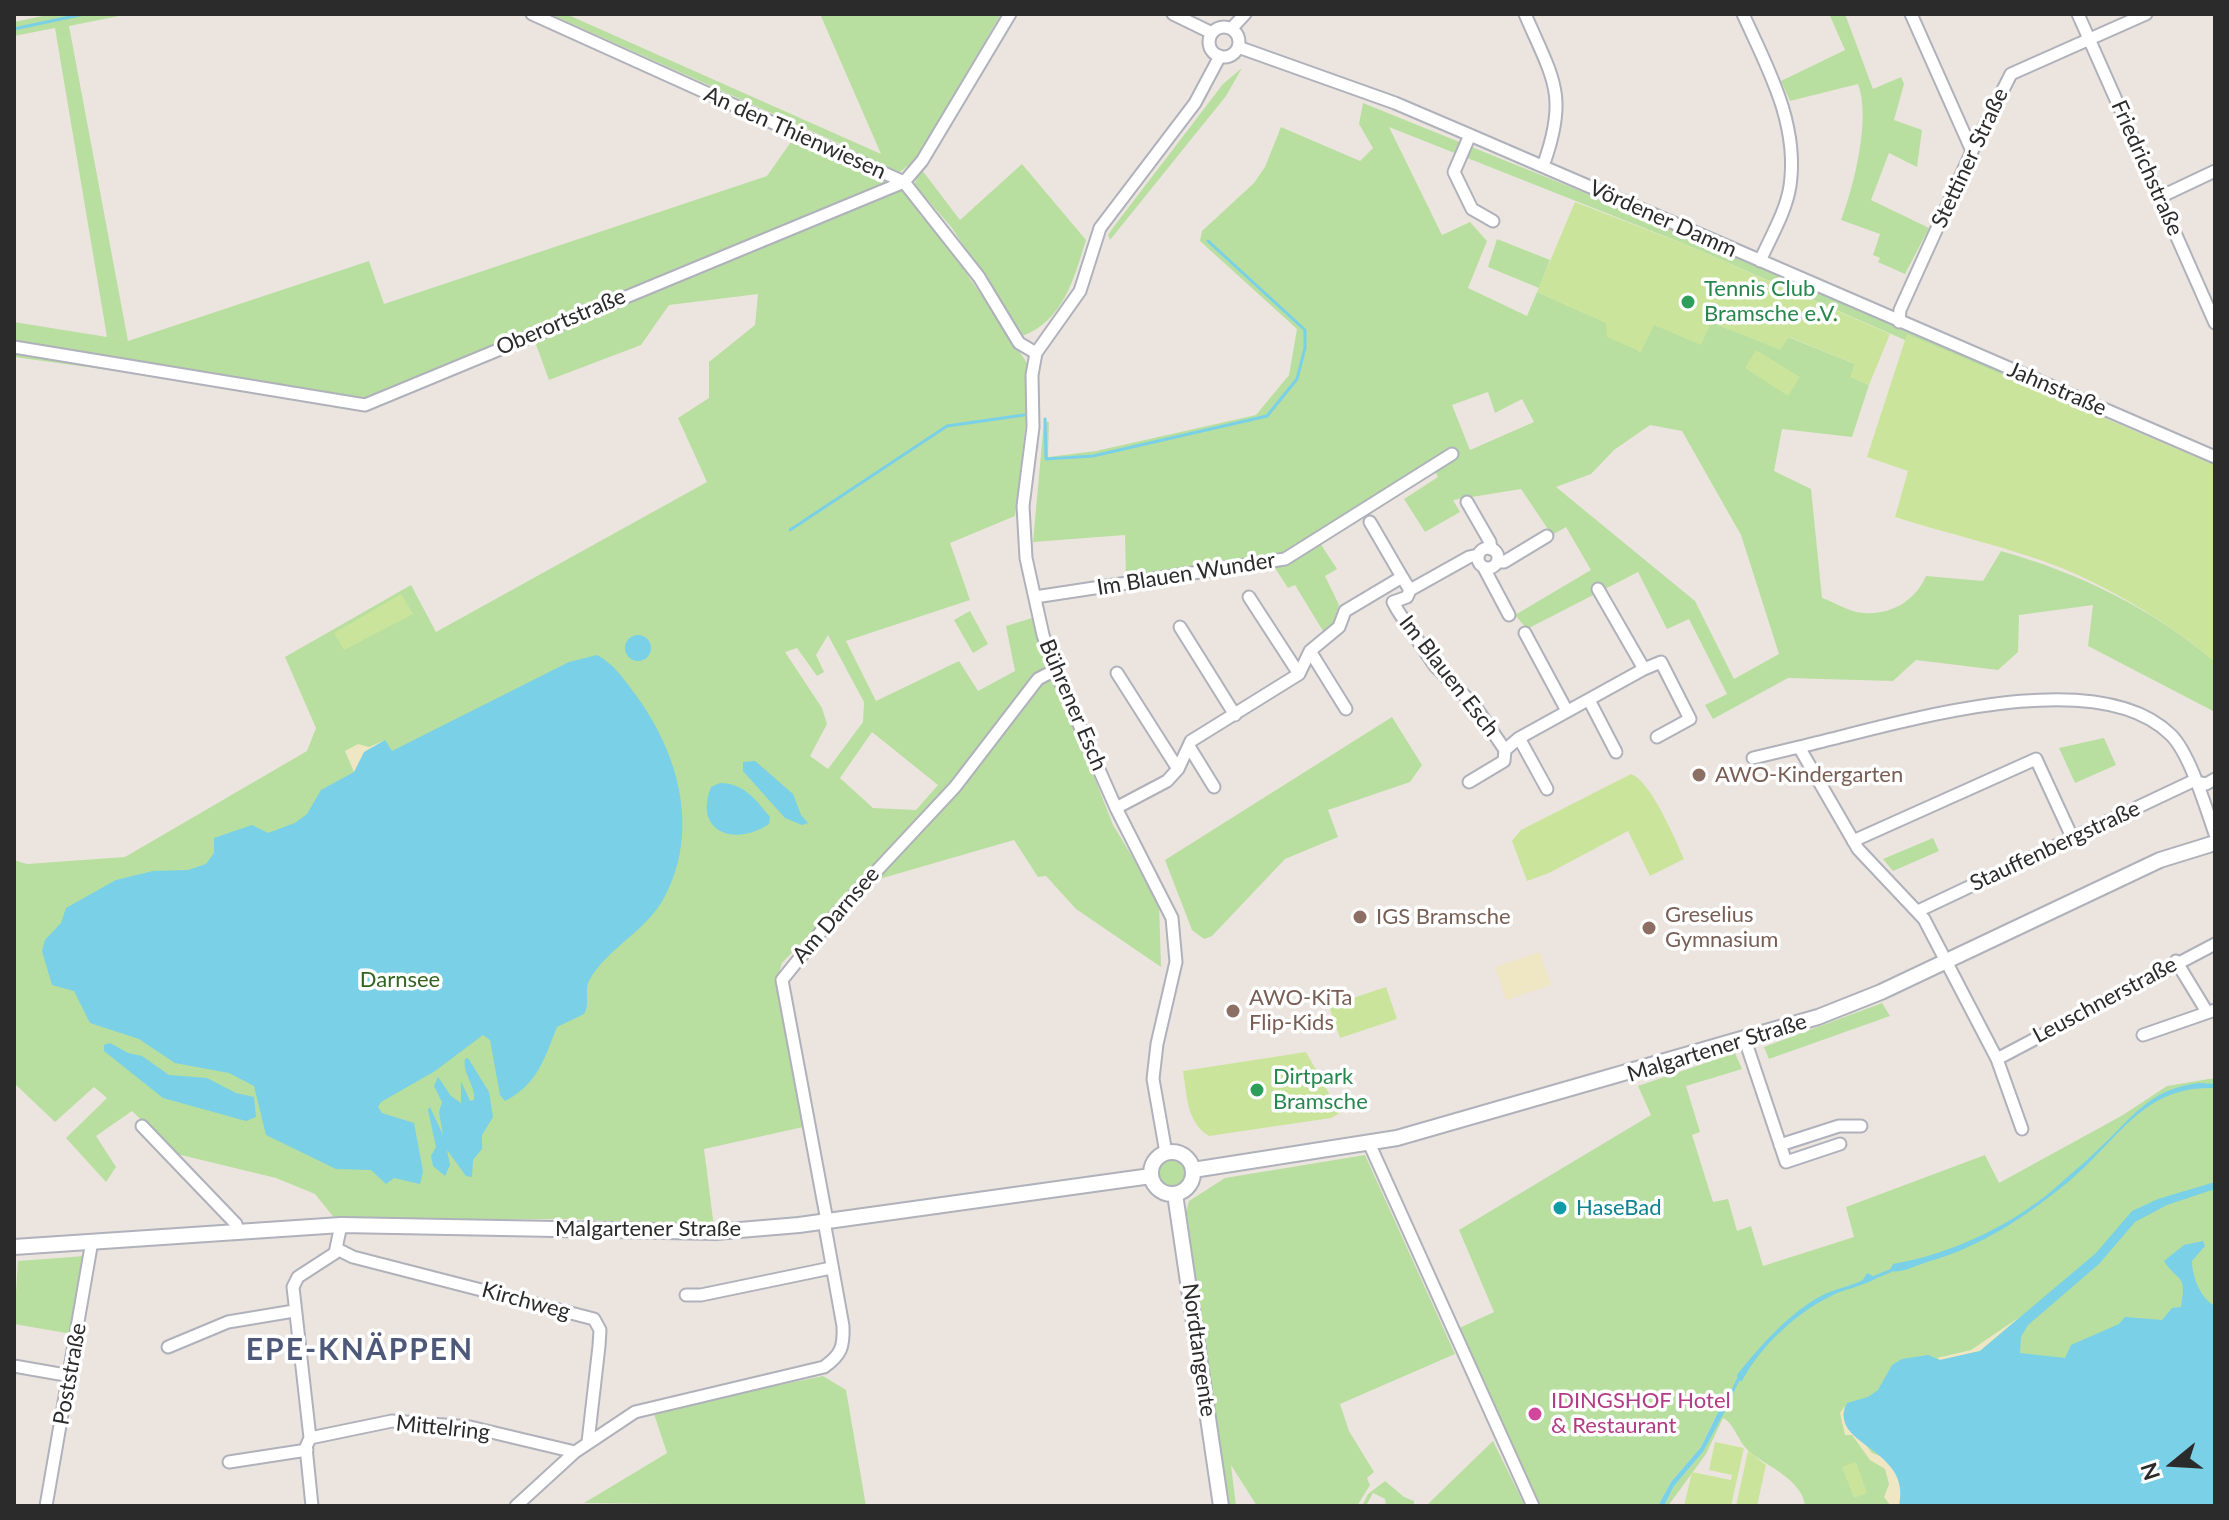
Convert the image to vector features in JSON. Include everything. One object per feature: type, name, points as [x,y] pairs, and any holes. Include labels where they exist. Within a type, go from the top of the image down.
[{"type":"street","name":"An den Thienwiesen","points":[[532,14],[904,182],[979,277],[1019,343],[1036,353]]},
{"type":"street","name":"Oberortstraße","points":[[14,347],[365,405],[904,182],[922,161],[1010,14]]},
{"type":"street","points":[[1173,14],[1212,33]]},
{"type":"street","points":[[1231,29],[1245,14]]},
{"type":"street","points":[[1525,14],[1554,79],[1559,100],[1543,166]]},
{"type":"street","points":[[1743,14],[1785,109],[1790,149],[1790,187],[1760,261]]},
{"type":"street","points":[[1911,14],[1972,151]]},
{"type":"street","name":"Friedrichstraße","points":[[2078,14],[2215,323]]},
{"type":"street","name":"Stettiner Straße","points":[[1899,322],[1900,310],[1972,151],[2011,74],[2146,14]]},
{"type":"street","points":[[1212,33],[1223,27],[1231,29],[1238,39],[1238,47],[1232,54],[1220,56]]},
{"type":"street","points":[[1212,33],[1210,47],[1220,56]]},
{"type":"street","name":"Vördener Damm","points":[[1238,47],[1395,103],[1899,322]]},
{"type":"street","points":[[1036,353],[1080,291],[1100,228],[1195,103],[1220,56]]},
{"type":"street","points":[[1470,135],[1454,172],[1472,209],[1493,221]]},
{"type":"street","points":[[2160,197],[2215,171]]},
{"type":"street","name":"Jahnstraße","points":[[1899,322],[2215,457]]},
{"type":"street","name":"Bührener Esch","points":[[1036,353],[1032,366],[1033,427],[1023,506],[1023,533],[1035,597],[1055,670],[1116,808],[1164,897],[1176,939],[1174,979],[1157,1044],[1153,1079],[1166,1153]]},
{"type":"street","name":"Im Blauen Wunder","points":[[1035,597],[1285,559],[1452,454]]},
{"type":"street","points":[[1467,502],[1491,549],[1497,554],[1497,562],[1491,568],[1484,568]]},
{"type":"street","name":"Im Blauen Esch","points":[[1370,522],[1410,590]]},
{"type":"street","points":[[1497,562],[1504,562],[1547,536]]},
{"type":"street","points":[[1491,549],[1483,549],[1478,555],[1509,615]]},
{"type":"street","name":"Im Blauen Esch","points":[[1393,602],[1407,597],[1410,590],[1469,557],[1478,555]]},
{"type":"street","points":[[1116,808],[1167,781],[1178,769],[1191,741],[1299,674],[1310,651],[1339,627],[1345,611],[1402,577]]},
{"type":"street","name":"Im Blauen Esch","points":[[1383,589],[1435,666],[1475,706],[1505,750],[1504,761],[1469,782]]},
{"type":"street","points":[[1598,589],[1644,669],[1661,662],[1690,719],[1657,737]]},
{"type":"street","points":[[1249,597],[1299,674]]},
{"type":"street","points":[[1180,627],[1235,715]]},
{"type":"street","points":[[1525,633],[1567,711]]},
{"type":"street","points":[[1310,651],[1346,709]]},
{"type":"street","name":"Im Blauen Esch","points":[[1505,750],[1519,738],[1644,669]]},
{"type":"street","name":"Am Darnsee","points":[[825,1221],[782,980],[837,913],[955,787],[1038,679],[1055,670]]},
{"type":"street","points":[[1117,673],[1178,769]]},
{"type":"street","points":[[1753,758],[2008,700],[2054,698],[2111,706],[2152,720],[2174,737],[2201,792],[2215,834]]},
{"type":"street","points":[[1589,700],[1616,752]]},
{"type":"street","name":"Im Blauen Esch","points":[[1519,738],[1547,789]]},
{"type":"street","points":[[1799,747],[1853,841],[1918,911],[1997,1059],[2022,1129]]},
{"type":"street","points":[[1190,748],[1214,787]]},
{"type":"street","points":[[1853,841],[2036,759],[2072,837]]},
{"type":"street","name":"Stauffenbergstraße","points":[[1918,911],[2193,781],[2206,784],[2215,779]]},
{"type":"street","name":"Malgartener Straße","points":[[1193,1170],[1369,1143],[1479,1117],[1818,1017],[1944,962],[2160,860],[2215,843]]},
{"type":"street","name":"Leuschnerstraße","points":[[1997,1059],[2176,961],[2215,944]]},
{"type":"street","points":[[2143,1035],[2211,1011],[2176,961]]},
{"type":"street","points":[[1745,1040],[1786,1162],[1840,1144]]},
{"type":"street","points":[[142,1126],[236,1224],[238,1231]]},
{"type":"street","points":[[1780,1145],[1839,1126],[1861,1126]]},
{"type":"street","points":[[1369,1143],[1533,1506]]},
{"type":"street","points":[[1166,1153],[1182,1155],[1193,1170],[1189,1186],[1175,1194],[1162,1191],[1151,1176],[1154,1162],[1166,1153]]},
{"type":"street","name":"Malgartener Straße","points":[[14,1247],[341,1225],[673,1233],[825,1221],[1151,1176]]},
{"type":"street","name":"Nordtangente","points":[[1175,1194],[1221,1506]]},
{"type":"street","points":[[516,1506],[575,1452],[635,1412],[824,1367],[839,1356],[843,1326],[825,1221]]},
{"type":"street","points":[[312,1506],[293,1287],[306,1271],[337,1249],[341,1225]]},
{"type":"street","name":"Poststraße","points":[[46,1506],[92,1241]]},
{"type":"street","name":"Kirchweg","points":[[337,1249],[353,1257],[594,1319],[600,1330],[588,1442]]},
{"type":"street","points":[[686,1295],[701,1295],[831,1268]]},
{"type":"street","points":[[168,1347],[228,1322],[294,1311]]},
{"type":"street","points":[[14,1366],[71,1376]]},
{"type":"street","name":"Mittelring","points":[[229,1462],[392,1421],[470,1427],[575,1452]]},
{"type":"green space","points":[[52,14],[129,14],[69,26],[128,341],[369,261],[384,304],[767,176],[793,139],[905,190],[922,210],[920,215],[944,240],[1027,363],[1026,420],[1015,516],[950,543],[970,600],[846,641],[876,701],[959,661],[978,691],[1015,671],[1006,626],[1032,618],[1113,825],[1159,901],[1161,967],[1076,909],[1046,876],[1038,877],[1014,840],[855,886],[782,963],[778,976],[803,1127],[704,1149],[714,1227],[572,1219],[336,1220],[315,1194],[276,1178],[177,1154],[132,1111],[96,1136],[116,1167],[106,1182],[66,1138],[107,1098],[94,1087],[55,1122],[14,1083],[14,860],[27,864],[125,857],[307,751],[316,728],[285,657],[411,585],[436,632],[707,482],[678,418],[709,398],[709,362],[755,325],[758,294],[669,305],[641,345],[549,380],[533,336],[365,405],[14,357],[14,322],[107,337],[55,28],[14,36],[14,22]],"holes":[[[828,635],[864,702],[863,722],[828,769],[810,756],[827,724],[822,708],[785,652],[797,648],[817,676],[824,672],[816,655]],[[872,732],[938,785],[916,810],[873,808],[840,778]]]},
{"type":"green space","points":[[550,14],[566,14],[881,154],[820,14],[1001,14],[915,160],[900,172],[892,172],[847,147]]},
{"type":"green space","points":[[1845,14],[1873,89],[1901,77],[1904,84],[1894,120],[1922,130],[1917,167],[1889,153],[1871,200],[1929,228],[1905,274],[1878,262],[1880,258],[1873,255],[1880,234],[1841,220],[1856,171],[1862,133],[1862,98],[1858,84],[1790,101],[1781,81],[1845,50],[1830,16]]},
{"type":"green space","points":[[1242,68],[1226,96],[1110,240],[1108,235],[1115,225],[1223,84]]},
{"type":"green space","points":[[1363,103],[1578,190],[2073,402],[1905,340],[1687,245],[1389,127],[1442,235],[1470,222],[1487,241],[1468,288],[1527,316],[1537,292],[1607,323],[1640,352],[1653,325],[1711,322],[1780,349],[1788,337],[1855,364],[1851,377],[1869,385],[1852,437],[1782,429],[1774,471],[1811,489],[1822,598],[1859,613],[1884,612],[1909,599],[1926,576],[1983,581],[2001,551],[2059,570],[2114,595],[2167,625],[2191,643],[2215,662],[2215,712],[2088,646],[2093,605],[2019,615],[2018,652],[1998,670],[1916,660],[1893,681],[1788,678],[1713,719],[1705,705],[1727,694],[1689,619],[1667,629],[1638,572],[1527,629],[1515,615],[1591,570],[1566,527],[1552,535],[1521,489],[1453,500],[1460,512],[1425,532],[1404,499],[1438,477],[1435,471],[1443,466],[1276,556],[1126,579],[1125,535],[1033,542],[1044,421],[1049,422],[1048,457],[1096,451],[1256,415],[1289,375],[1297,329],[1200,241],[1202,231],[1254,183],[1265,167],[1281,127],[1360,161],[1373,148],[1359,124]],"holes":[[[1488,392],[1495,413],[1522,399],[1534,422],[1470,450],[1452,405]],[[1650,425],[1682,431],[1741,535],[1779,654],[1734,679],[1695,601],[1556,487],[1591,474],[1614,450]]]},
{"type":"green space","points":[[1022,164],[1086,240],[1071,284],[1057,309],[1048,320],[1022,336],[952,228],[914,184],[922,170],[960,220]]},
{"type":"green space","name":"Tennis Club Bramsche e.V.","points":[[1575,202],[1687,245],[1890,334],[1869,385],[1850,377],[1855,364],[1789,337],[1780,350],[1711,322],[1701,345],[1654,325],[1641,352],[1607,337],[1606,323],[1537,292]]},
{"type":"green space","points":[[1497,239],[1550,260],[1539,288],[1488,267]]},
{"type":"green space","points":[[1907,334],[2215,465],[2215,662],[2161,621],[2079,576],[2019,553],[1895,517],[1908,471],[1867,457]]},
{"type":"green space","points":[[1756,350],[1800,377],[1788,396],[1745,368]]},
{"type":"green space","points":[[1320,543],[1337,569],[1325,576],[1339,605],[1332,626],[1323,631],[1295,585],[1288,588],[1275,568]]},
{"type":"green space","points":[[401,594],[413,614],[344,650],[334,633]]},
{"type":"green space","points":[[970,611],[988,644],[973,653],[954,620]]},
{"type":"green space","points":[[1392,717],[1422,765],[1410,782],[1328,810],[1338,837],[1285,859],[1212,936],[1204,939],[1192,930],[1165,860]]},
{"type":"green space","points":[[2104,738],[2116,765],[2075,783],[2059,748]]},
{"type":"green space","points":[[1631,774],[1639,779],[1654,799],[1684,859],[1650,876],[1628,831],[1549,873],[1527,881],[1512,841],[1521,830]]},
{"type":"green space","points":[[1933,838],[1939,851],[1893,871],[1883,859]]},
{"type":"green space","points":[[1386,987],[1397,1019],[1340,1038],[1329,1006]]},
{"type":"green space","points":[[1882,1003],[1890,1016],[1769,1059],[1764,1047]]},
{"type":"green space","name":"Dirtpark Bramsche","points":[[1306,1052],[1340,1113],[1331,1118],[1209,1136],[1196,1123],[1189,1107],[1183,1071]]},
{"type":"green space","points":[[1735,1053],[1742,1069],[1686,1086],[1700,1132],[1692,1135],[1713,1202],[1728,1199],[1737,1231],[1751,1226],[1763,1266],[1854,1237],[1846,1207],[1985,1155],[1999,1183],[2123,1115],[2167,1086],[2215,1078],[2215,1506],[1805,1506],[1803,1497],[1792,1482],[1751,1453],[1723,1418],[1706,1454],[1668,1506],[1664,1506],[1674,1486],[1703,1452],[1717,1414],[1701,1447],[1671,1482],[1658,1506],[1537,1506],[1455,1330],[1494,1312],[1459,1230],[1651,1115],[1638,1086]]},
{"type":"green space","points":[[1365,1155],[1455,1354],[1340,1404],[1349,1431],[1374,1472],[1367,1478],[1370,1485],[1357,1506],[1257,1506],[1231,1465],[1236,1506],[1228,1506],[1186,1212],[1189,1201],[1225,1178]]},
{"type":"green space","points":[[1172,1158],[1183,1162],[1187,1173],[1183,1184],[1172,1188],[1161,1184],[1157,1173],[1161,1162]]},
{"type":"green space","points":[[85,1256],[72,1334],[14,1324],[18,1261]]},
{"type":"green space","points":[[823,1376],[846,1390],[866,1506],[584,1503],[667,1453],[653,1411]]},
{"type":"green space","points":[[1493,1441],[1525,1506],[1427,1506],[1430,1502]]},
{"type":"green space","points":[[1715,1442],[1744,1448],[1731,1506],[1684,1506],[1692,1472],[1731,1480],[1732,1475],[1709,1470]]},
{"type":"green space","points":[[1748,1451],[1766,1465],[1757,1506],[1736,1506]]},
{"type":"green space","points":[[1856,1462],[1867,1493],[1854,1498],[1842,1467]]},
{"type":"green space","points":[[1385,1481],[1414,1501],[1414,1506],[1386,1506],[1385,1499],[1373,1493],[1366,1506],[1362,1506],[1368,1494]]},
{"type":"sand","points":[[385,740],[354,772],[345,751],[358,744],[369,747]]},
{"type":"sand","points":[[1540,952],[1551,985],[1506,1000],[1495,967]]},
{"type":"sand","points":[[2021,1316],[1980,1351],[1940,1360],[1937,1358],[1971,1350]]},
{"type":"sand","points":[[1845,1406],[1843,1415],[1872,1453],[1885,1458],[1897,1470],[1902,1494],[1899,1506],[1891,1506],[1884,1497],[1889,1484],[1885,1469],[1870,1460],[1852,1435],[1845,1435],[1840,1413]]},
{"type":"water","points":[[638,635],[647,639],[651,648],[647,657],[638,661],[629,657],[625,648],[629,639]]},
{"type":"water","name":"Darnsee","points":[[597,655],[613,667],[635,694],[663,741],[673,766],[680,792],[682,819],[681,846],[675,872],[656,910],[590,979],[584,1014],[557,1027],[538,1070],[525,1087],[505,1101],[500,1095],[490,1040],[483,1035],[435,1071],[381,1102],[378,1107],[382,1113],[414,1123],[423,1171],[420,1184],[394,1178],[386,1184],[371,1170],[336,1169],[266,1135],[254,1086],[229,1073],[175,1063],[139,1039],[90,1023],[74,991],[52,985],[42,951],[45,940],[61,923],[66,908],[116,880],[153,871],[188,870],[206,864],[214,853],[214,838],[252,825],[268,833],[295,823],[307,814],[321,790],[354,772],[364,752],[385,740],[392,751],[569,662]]},
{"type":"water","points":[[755,761],[793,794],[801,815],[808,823],[802,825],[785,818],[743,771],[743,762]]},
{"type":"water","points":[[720,783],[736,786],[749,794],[770,817],[769,824],[743,834],[720,831],[712,825],[707,802],[711,787]]},
{"type":"water","points":[[110,1043],[128,1053],[142,1056],[169,1075],[207,1078],[236,1093],[254,1097],[256,1117],[246,1121],[163,1098],[104,1051],[104,1045]]},
{"type":"water","points":[[468,1058],[489,1092],[493,1117],[482,1135],[482,1149],[473,1160],[472,1177],[466,1176],[447,1150],[450,1165],[445,1176],[433,1166],[431,1156],[436,1147],[428,1110],[430,1107],[443,1135],[439,1112],[442,1102],[434,1086],[438,1077],[451,1096],[461,1103],[461,1081],[470,1101],[474,1100],[465,1064]]},
{"type":"water","points":[[2199,1083],[2215,1084],[2215,1088],[2190,1089],[2150,1106],[2067,1183],[2002,1229],[1949,1255],[1904,1270],[1889,1271],[1893,1264],[1939,1253],[2006,1223],[2046,1196],[2148,1102],[2170,1090]]},
{"type":"water","points":[[2215,1182],[2215,1189],[2167,1205],[2135,1222],[2099,1264],[2028,1325],[2021,1337],[2020,1353],[2065,1358],[2071,1345],[2119,1324],[2125,1317],[2162,1320],[2172,1308],[2181,1307],[2183,1288],[2164,1261],[2184,1245],[2203,1241],[2205,1246],[2192,1261],[2198,1287],[2215,1306],[2215,1506],[1899,1506],[1900,1486],[1894,1471],[1848,1429],[1844,1417],[1847,1403],[1868,1397],[1878,1390],[1892,1365],[1902,1359],[1928,1355],[1940,1360],[1980,1351],[2096,1253],[2132,1211],[2158,1199]]},
{"type":"water","points":[[1867,1273],[1877,1278],[1823,1300],[1795,1319],[1770,1342],[1742,1381],[1738,1381],[1737,1375],[1755,1353],[1797,1312],[1826,1294],[1863,1280]]},
{"type":"water","points":[[1727,1394],[1732,1398],[1703,1452],[1674,1486],[1664,1506],[1658,1506],[1671,1482],[1701,1447]]},
{"type":"waterway","points":[[14,29],[84,14]]},
{"type":"waterway","points":[[1045,419],[1046,459],[1093,456],[1267,416],[1297,379],[1305,348],[1305,330],[1208,241]]},
{"type":"waterway","points":[[790,530],[947,426],[1024,415]]},
{"type":"waterway","points":[[1875,1277],[1890,1271]]},
{"type":"waterway","points":[[1729,1398],[1738,1380]]},
{"type":"place","name":"Tennis Club Bramsche e.V.","points":[[1688,302]]},
{"type":"place","name":"AWO-Kindergarten","points":[[1699,775]]},
{"type":"place","name":"IGS Bramsche","points":[[1360,917]]},
{"type":"place","name":"Greselius Gymnasium","points":[[1649,928]]},
{"type":"place","name":"AWO-KiTa Flip-Kids","points":[[1233,1011]]},
{"type":"place","name":"Dirtpark Bramsche","points":[[1257,1090]]},
{"type":"place","name":"HaseBad","points":[[1560,1208]]},
{"type":"place","name":"IDINGSHOF Hotel & Restaurant","points":[[1535,1414]]},
{"type":"district","name":"EPE-KNÄPPEN","points":[[360,1350]]}]
